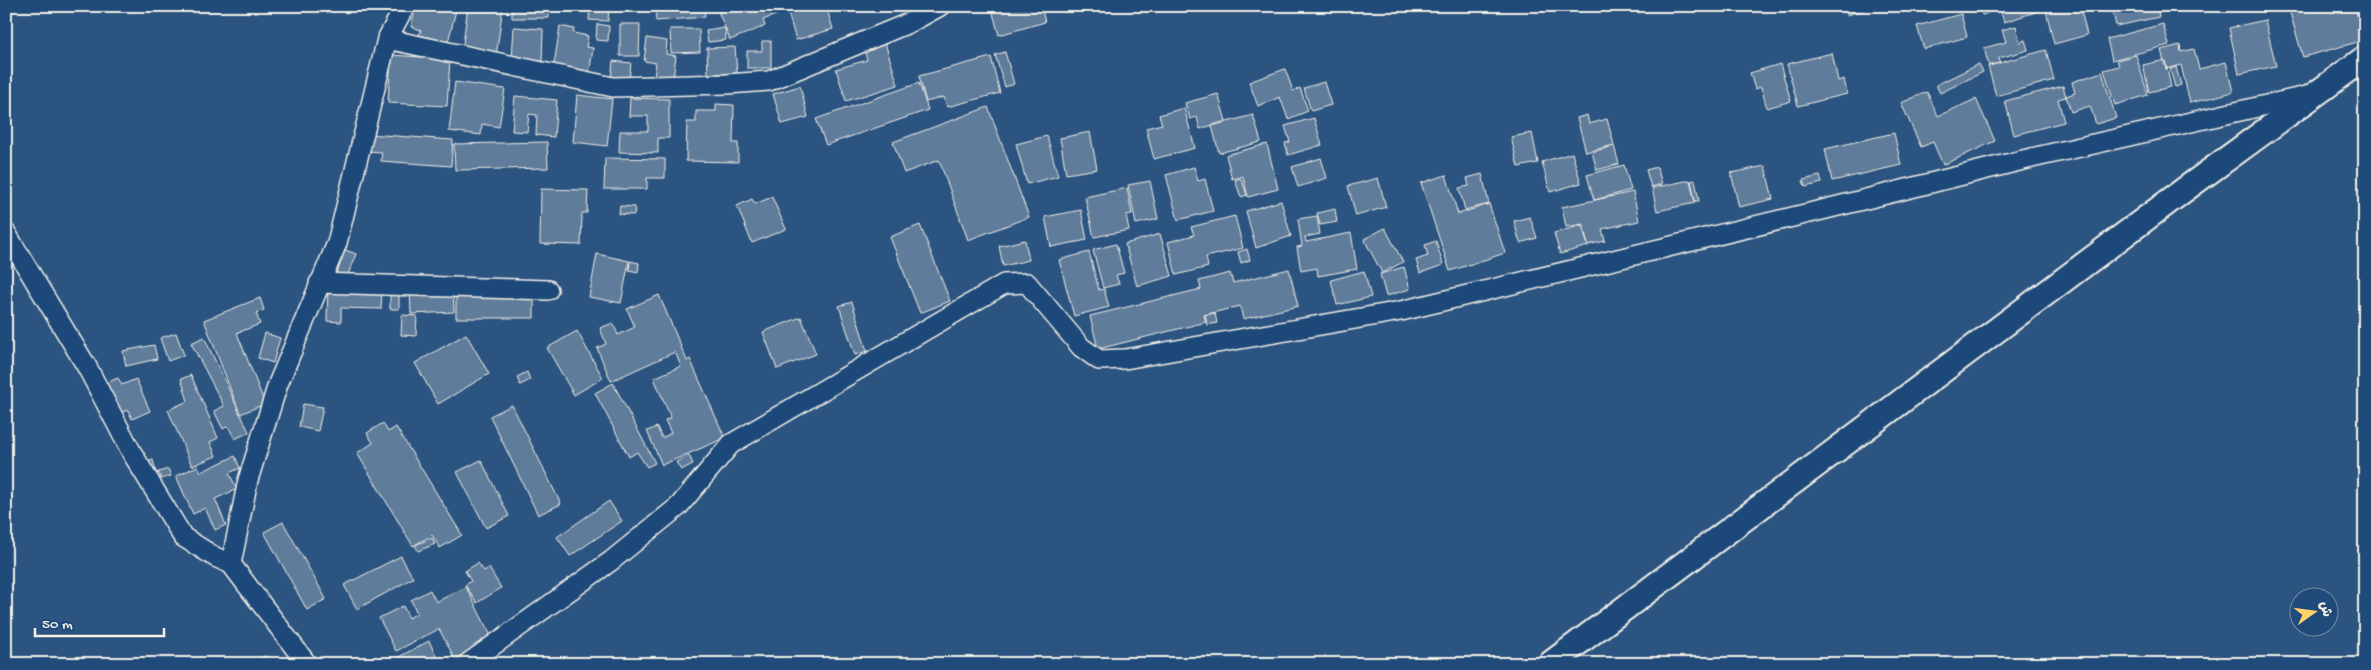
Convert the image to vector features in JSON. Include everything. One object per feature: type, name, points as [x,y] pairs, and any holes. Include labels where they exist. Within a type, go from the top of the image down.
[{"type":"main road","points":[[1550,664],[2365,58]]},
{"type":"street","points":[[231,564],[248,480],[272,401],[319,283],[338,243],[387,39],[405,6]]},
{"type":"street","points":[[387,39],[614,87],[727,84],[769,81],[911,22],[940,6]]},
{"type":"street","points":[[467,664],[611,561],[679,506],[731,444],[1004,284],[1027,284],[1081,347],[1100,360],[1125,359],[1400,310],[1826,210],[2023,160],[2315,94]]},
{"type":"street","points":[[6,233],[87,367],[132,453],[183,537],[215,557],[231,564],[307,664]]},
{"type":"street","points":[[319,283],[548,290]]},
{"type":"building","points":[[416,6],[457,6],[448,42],[419,35],[421,30],[411,27]]},
{"type":"building","points":[[468,6],[503,6],[496,56],[462,51]]},
{"type":"building","points":[[512,6],[549,6],[549,18],[512,18]]},
{"type":"building","points":[[590,6],[609,6],[608,21],[589,20]]},
{"type":"building","points":[[655,6],[704,6],[705,17],[656,21]]},
{"type":"building","points":[[731,6],[778,6],[781,13],[763,20],[765,26],[730,40],[718,11]]},
{"type":"building","points":[[786,6],[826,6],[833,29],[796,40]]},
{"type":"building","points":[[991,6],[1005,6],[1005,8],[1041,6],[1045,22],[999,35]]},
{"type":"building","points":[[1844,6],[1876,6],[1847,15]]},
{"type":"building","points":[[1980,6],[2044,6],[2045,9],[2004,22],[2000,9],[1982,15]]},
{"type":"building","points":[[2045,6],[2080,6],[2087,35],[2054,44]]},
{"type":"building","points":[[2112,6],[2157,6],[2159,17],[2116,26]]},
{"type":"building","points":[[2288,6],[2365,6],[2365,9],[2356,12],[2365,40],[2303,57]]},
{"type":"building","points":[[1961,14],[1967,37],[1924,49],[1917,26]]},
{"type":"building","points":[[2265,20],[2276,66],[2239,74],[2229,28]]},
{"type":"building","points":[[597,24],[609,26],[608,41],[596,40]]},
{"type":"building","points":[[620,24],[640,24],[639,56],[620,56]]},
{"type":"building","points":[[2163,24],[2169,45],[2112,60],[2107,39]]},
{"type":"building","points":[[560,26],[574,29],[573,33],[588,36],[586,47],[593,48],[589,75],[565,71],[565,67],[554,65]]},
{"type":"building","points":[[2016,26],[2020,42],[2025,40],[2028,50],[1999,58],[2000,63],[1989,66],[1984,48],[2006,42],[2002,30]]},
{"type":"building","points":[[514,27],[543,29],[542,63],[512,59]]},
{"type":"building","points":[[725,28],[726,40],[708,42],[706,31]]},
{"type":"building","points":[[670,29],[699,29],[700,52],[671,53]]},
{"type":"building","points":[[647,38],[667,41],[666,54],[676,56],[673,79],[654,77],[656,63],[644,61]]},
{"type":"building","points":[[762,41],[771,41],[771,68],[747,68],[747,51],[762,51]]},
{"type":"building","points":[[885,43],[898,85],[846,101],[836,69],[867,60],[864,49]]},
{"type":"building","points":[[2180,45],[2181,52],[2194,49],[2199,69],[2226,62],[2233,92],[2190,103],[2181,65],[2166,69],[2161,50]]},
{"type":"building","points":[[735,47],[737,73],[708,74],[707,48]]},
{"type":"building","points":[[2046,50],[2054,80],[1996,96],[1988,66]]},
{"type":"building","points":[[1005,52],[1014,84],[1005,87],[995,55]]},
{"type":"building","points":[[1832,53],[1838,81],[1844,79],[1847,94],[1798,106],[1787,64]]},
{"type":"building","points":[[391,55],[450,59],[447,106],[388,103]]},
{"type":"building","points":[[2136,55],[2148,95],[2115,105],[2104,70],[2119,66],[2117,60]]},
{"type":"building","points":[[991,57],[1000,93],[947,107],[944,97],[926,102],[919,76]]},
{"type":"building","points":[[2165,60],[2171,87],[2149,92],[2143,65]]},
{"type":"building","points":[[613,61],[631,63],[629,81],[611,79]]},
{"type":"building","points":[[1780,64],[1791,101],[1767,108],[1761,87],[1755,89],[1750,73]]},
{"type":"building","points":[[1979,64],[1983,72],[1940,93],[1936,85]]},
{"type":"building","points":[[2176,67],[2181,85],[2175,87],[2170,69]]},
{"type":"building","points":[[1285,69],[1293,91],[1300,88],[1308,111],[1288,119],[1280,97],[1258,106],[1249,82]]},
{"type":"building","points":[[2102,72],[2116,118],[2096,124],[2090,106],[2071,112],[2066,96],[2075,93],[2072,82]]},
{"type":"building","points":[[455,82],[505,89],[499,127],[482,124],[481,135],[449,131]]},
{"type":"building","points":[[1324,82],[1331,105],[1311,111],[1304,88]]},
{"type":"building","points":[[919,83],[928,110],[826,145],[816,119]]},
{"type":"building","points":[[800,86],[808,117],[782,124],[773,94]]},
{"type":"building","points":[[2063,86],[2066,97],[2058,99],[2064,122],[2014,135],[2005,101]]},
{"type":"building","points":[[1927,92],[1938,116],[1976,99],[1995,141],[1943,165],[1933,142],[1921,147],[1901,103]]},
{"type":"building","points":[[1218,94],[1226,121],[1200,129],[1197,117],[1190,119],[1185,103]]},
{"type":"building","points":[[577,95],[612,99],[607,146],[573,142]]},
{"type":"building","points":[[515,96],[557,100],[554,137],[536,135],[537,115],[529,114],[527,132],[512,131]]},
{"type":"building","points":[[630,98],[669,99],[669,138],[658,138],[658,153],[619,152],[620,131],[648,131],[648,116],[629,116]]},
{"type":"building","points":[[716,104],[734,105],[733,143],[738,143],[738,162],[686,161],[687,122],[696,122],[696,111],[716,111]]},
{"type":"building","points":[[988,107],[1029,217],[968,240],[939,160],[904,173],[893,142]]},
{"type":"building","points":[[1184,108],[1195,148],[1154,159],[1146,128],[1162,124],[1159,115]]},
{"type":"building","points":[[1253,115],[1261,142],[1219,153],[1212,126]]},
{"type":"building","points":[[1587,115],[1589,124],[1607,119],[1614,145],[1586,152],[1577,118]]},
{"type":"building","points":[[1314,118],[1322,145],[1288,155],[1285,143],[1290,142],[1285,126]]},
{"type":"building","points":[[1090,132],[1097,169],[1066,174],[1060,138]]},
{"type":"building","points":[[1532,133],[1538,163],[1518,167],[1511,137]]},
{"type":"building","points":[[1894,133],[1901,165],[1832,181],[1825,149]]},
{"type":"building","points":[[368,134],[453,140],[451,166],[381,161],[382,152],[367,151]]},
{"type":"building","points":[[1047,136],[1058,176],[1027,184],[1016,144]]},
{"type":"building","points":[[547,142],[548,168],[455,170],[454,144]]},
{"type":"building","points":[[1267,144],[1278,189],[1248,197],[1243,176],[1232,179],[1226,155]]},
{"type":"building","points":[[1614,146],[1619,164],[1597,170],[1592,152]]},
{"type":"building","points":[[1572,153],[1581,183],[1550,192],[1542,162]]},
{"type":"building","points":[[605,158],[665,159],[665,178],[647,178],[647,189],[604,189]]},
{"type":"building","points":[[1321,158],[1327,178],[1298,187],[1292,167]]},
{"type":"building","points":[[1624,165],[1631,190],[1594,200],[1587,175]]},
{"type":"building","points":[[1765,166],[1773,199],[1739,207],[1731,173]]},
{"type":"building","points":[[1194,167],[1198,181],[1205,179],[1213,211],[1178,220],[1166,175]]},
{"type":"building","points":[[1657,167],[1662,184],[1651,187],[1646,170]]},
{"type":"building","points":[[1482,174],[1489,204],[1465,210],[1459,188],[1469,186],[1467,178]]},
{"type":"building","points":[[1446,175],[1458,214],[1489,204],[1505,253],[1450,271],[1421,183]]},
{"type":"building","points":[[1820,176],[1822,183],[1805,187],[1803,180]]},
{"type":"building","points":[[1241,178],[1247,195],[1241,197],[1235,180]]},
{"type":"building","points":[[1378,178],[1386,207],[1356,216],[1348,186]]},
{"type":"building","points":[[1690,180],[1695,203],[1657,211],[1652,188]]},
{"type":"building","points":[[1695,180],[1699,201],[1695,201],[1691,181]]},
{"type":"building","points":[[1150,181],[1158,219],[1136,224],[1128,185]]},
{"type":"building","points":[[1127,188],[1132,214],[1126,215],[1129,230],[1094,237],[1085,197]]},
{"type":"building","points":[[541,189],[588,190],[587,213],[582,213],[581,245],[540,244]]},
{"type":"building","points":[[1633,192],[1639,221],[1602,229],[1605,241],[1588,245],[1583,224],[1566,227],[1562,207]]},
{"type":"building","points":[[772,197],[786,229],[752,243],[737,206],[752,199],[755,204]]},
{"type":"building","points":[[1281,201],[1291,236],[1256,248],[1246,211]]},
{"type":"building","points":[[620,206],[635,207],[634,215],[619,214]]},
{"type":"building","points":[[1335,209],[1337,222],[1320,225],[1317,213]]},
{"type":"building","points":[[1081,210],[1087,240],[1051,247],[1045,217]]},
{"type":"building","points":[[1235,216],[1243,248],[1206,257],[1208,267],[1176,275],[1168,242],[1194,235],[1191,227]]},
{"type":"building","points":[[1317,216],[1320,234],[1305,237],[1306,242],[1351,233],[1357,269],[1318,276],[1317,268],[1301,271],[1297,247],[1302,246],[1298,219]]},
{"type":"building","points":[[1530,217],[1537,238],[1520,243],[1514,221]]},
{"type":"building","points":[[920,225],[950,301],[920,313],[890,237]]},
{"type":"building","points":[[1582,225],[1588,246],[1560,254],[1554,233]]},
{"type":"building","points":[[1385,228],[1403,262],[1382,273],[1364,239]]},
{"type":"building","points":[[1160,234],[1172,276],[1137,286],[1125,244]]},
{"type":"building","points":[[1025,240],[1029,260],[1003,266],[999,246]]},
{"type":"building","points":[[1436,241],[1443,265],[1420,273],[1416,260],[1428,256],[1425,245]]},
{"type":"building","points":[[1116,244],[1124,273],[1116,275],[1119,284],[1103,288],[1093,250]]},
{"type":"building","points":[[1247,249],[1250,260],[1241,263],[1238,252]]},
{"type":"building","points":[[345,250],[356,254],[347,277],[337,273]]},
{"type":"building","points":[[1089,252],[1099,290],[1104,289],[1109,307],[1074,316],[1059,260]]},
{"type":"building","points":[[597,254],[629,261],[621,303],[589,297]]},
{"type":"building","points":[[630,261],[639,263],[638,272],[629,270]]},
{"type":"building","points":[[1404,267],[1410,289],[1386,296],[1380,274]]},
{"type":"building","points":[[1289,269],[1298,306],[1243,319],[1240,306],[1204,315],[1206,322],[1098,349],[1090,316],[1201,289],[1199,281],[1230,273],[1233,283]]},
{"type":"building","points":[[1364,271],[1371,297],[1337,305],[1331,280]]},
{"type":"building","points":[[328,286],[382,288],[381,309],[341,308],[341,322],[327,321]]},
{"type":"building","points":[[453,289],[454,312],[411,314],[410,291]]},
{"type":"building","points":[[390,293],[399,293],[399,309],[390,309]]},
{"type":"building","points":[[456,293],[534,294],[534,318],[456,318]]},
{"type":"building","points":[[659,295],[687,361],[690,359],[725,438],[662,465],[647,431],[657,427],[662,438],[671,433],[665,420],[671,418],[654,378],[681,366],[675,352],[611,381],[597,348],[606,344],[600,328],[613,323],[618,335],[635,327],[627,309]]},
{"type":"building","points":[[260,298],[264,310],[256,313],[260,324],[237,333],[265,404],[240,414],[204,320]]},
{"type":"building","points":[[852,302],[867,351],[855,355],[839,306]]},
{"type":"building","points":[[1215,313],[1217,323],[1207,325],[1205,315]]},
{"type":"building","points":[[402,315],[417,316],[416,336],[401,335]]},
{"type":"building","points":[[801,317],[816,354],[777,369],[763,332]]},
{"type":"building","points":[[577,331],[603,378],[574,395],[547,348]]},
{"type":"building","points":[[176,333],[184,355],[168,361],[160,338]]},
{"type":"building","points":[[265,333],[280,338],[273,363],[258,358]]},
{"type":"building","points":[[466,334],[489,374],[438,404],[415,363]]},
{"type":"building","points":[[204,337],[249,432],[235,439],[228,426],[223,429],[214,411],[224,406],[191,343]]},
{"type":"building","points":[[154,345],[157,359],[126,366],[123,351]]},
{"type":"building","points":[[527,372],[530,380],[520,385],[517,377]]},
{"type":"building","points":[[191,375],[218,438],[210,442],[216,456],[192,466],[168,410],[188,401],[181,379]]},
{"type":"building","points":[[118,378],[122,385],[136,379],[150,411],[132,419],[128,410],[114,415],[101,385]]},
{"type":"building","points":[[613,383],[655,463],[647,467],[637,452],[629,457],[595,393]]},
{"type":"building","points":[[303,404],[323,407],[318,431],[299,427]]},
{"type":"building","points":[[512,405],[561,504],[538,515],[490,416]]},
{"type":"building","points":[[383,423],[388,432],[396,427],[462,535],[440,548],[432,535],[413,546],[357,453],[373,443],[367,433]]},
{"type":"building","points":[[689,455],[693,464],[681,470],[676,462]]},
{"type":"building","points":[[235,456],[240,468],[229,473],[237,489],[215,499],[226,525],[215,530],[205,508],[193,514],[176,476],[198,466],[201,472]]},
{"type":"building","points":[[153,460],[156,473],[168,469],[171,476],[161,479],[159,473],[148,476],[144,463]]},
{"type":"building","points":[[481,460],[509,516],[486,528],[457,472]]},
{"type":"building","points":[[609,501],[622,521],[570,556],[557,537]]},
{"type":"building","points":[[283,522],[326,599],[307,610],[264,532]]},
{"type":"building","points":[[432,538],[435,544],[418,551],[415,545]]},
{"type":"building","points":[[401,556],[413,578],[357,609],[344,585]]},
{"type":"building","points":[[478,563],[484,571],[489,568],[501,588],[477,603],[465,585],[471,581],[465,571]]},
{"type":"building","points":[[466,587],[494,642],[456,661],[439,629],[396,651],[379,618],[403,606],[409,618],[417,613],[411,600],[430,590],[436,602]]},
{"type":"building","points":[[429,641],[440,664],[397,664],[395,659]]},
{"type":"building","points":[[266,656],[268,664],[242,664]]}]
